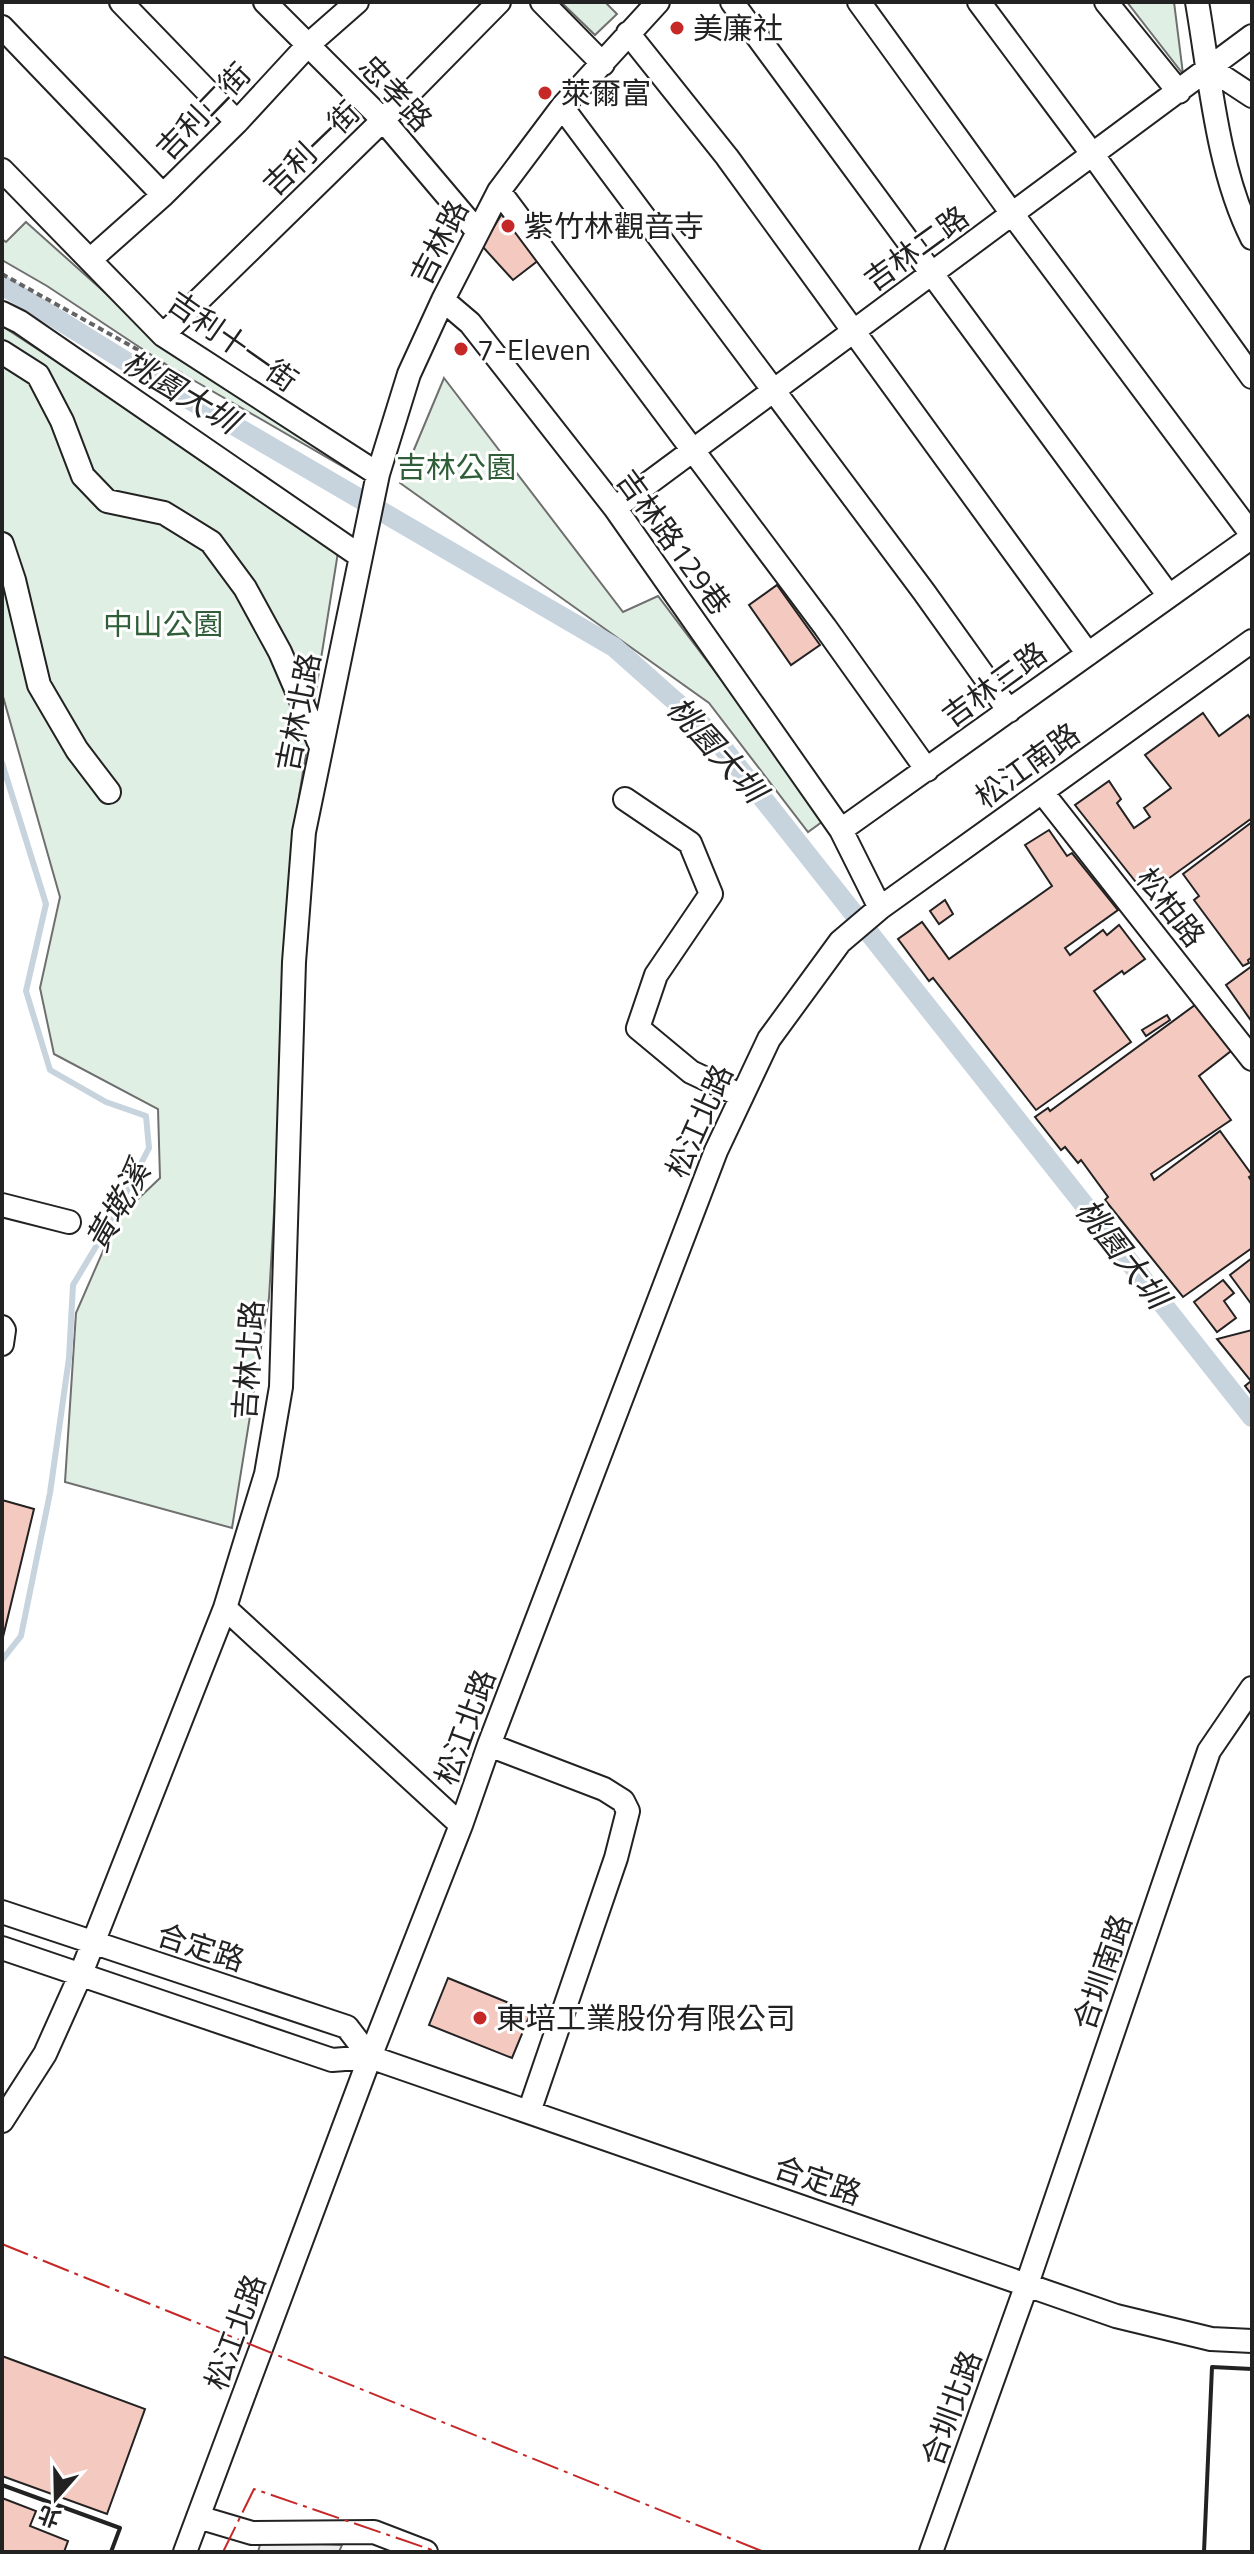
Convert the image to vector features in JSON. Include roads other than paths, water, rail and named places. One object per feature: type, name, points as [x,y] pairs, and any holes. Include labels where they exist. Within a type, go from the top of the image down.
[{"type":"street","points":[[121,2],[237,122]]},
{"type":"street","name":"忠孝路","points":[[265,2],[383,120],[477,231]]},
{"type":"street","name":"吉利二街","points":[[91,259],[163,195],[237,122],[308,45],[357,2]]},
{"type":"street","name":"吉利一街","points":[[163,335],[499,2]]},
{"type":"street","points":[[542,2],[603,64]]},
{"type":"street","name":"吉林路","points":[[360,556],[376,483],[409,374],[477,231],[499,191],[562,107],[658,2]]},
{"type":"street","points":[[732,2],[1169,596]]},
{"type":"street","points":[[859,2],[1252,536]]},
{"type":"street","points":[[979,2],[1252,377]]},
{"type":"street","points":[[1106,2],[1179,92]]},
{"type":"street","points":[[1197,2],[1225,165],[1252,238]]},
{"type":"street","points":[[2,27],[163,195]]},
{"type":"street","points":[[628,33],[727,157],[1088,654]]},
{"type":"street","name":"吉林二路","points":[[615,508],[1252,36]]},
{"type":"street","points":[[1208,67],[1252,96]]},
{"type":"street","points":[[562,107],[924,592],[1009,711]]},
{"type":"street","name":"吉利十一街","points":[[2,170],[163,335],[376,483]]},
{"type":"street","points":[[499,191],[816,614],[927,770]]},
{"type":"street","name":"吉林路129巷","points":[[443,300],[470,323],[615,508],[841,830]]},
{"type":"street","points":[[2,313],[20,322],[360,556]]},
{"type":"street","points":[[2,352],[38,375],[62,421],[83,476],[107,501],[164,513],[211,542],[245,588],[280,652],[321,747]]},
{"type":"street","name":"吉林三路","points":[[841,830],[1252,536]]},
{"type":"street","points":[[2,544],[14,580],[39,685],[77,750],[109,792]]},
{"type":"street","name":"吉林北路","points":[[2,2121],[45,2054],[80,1976],[225,1608],[266,1474],[281,1387],[294,962],[304,832],[360,556]]},
{"type":"street","name":"松江南路","points":[[840,942],[876,912],[1252,641]]},
{"type":"street","name":"松柏路","points":[[1042,792],[1252,1059]]},
{"type":"street","points":[[625,799],[690,843],[711,894],[656,975],[638,1028],[691,1072],[742,1096]]},
{"type":"street","points":[[841,830],[876,912]]},
{"type":"street","name":"松江北路","points":[[185,2552],[370,2057],[716,1151],[769,1039],[840,942]]},
{"type":"street","points":[[2,1205],[69,1222]]},
{"type":"street","points":[[2,1327],[2,1344]]},
{"type":"street","points":[[225,1608],[461,1825]]},
{"type":"street","name":"合圳南路","points":[[1027,2284],[1209,1751],[1252,1688]]},
{"type":"street","points":[[489,1745],[604,1789],[623,1801],[628,1811],[616,1858],[529,2112]]},
{"type":"street","name":"合定路","points":[[2,1912],[347,2027],[370,2057]]},
{"type":"street","name":"合定路","points":[[2,1948],[332,2060],[370,2057],[1116,2316],[1211,2339],[1252,2341]]},
{"type":"street","name":"合圳北路","points":[[931,2552],[1027,2284]]},
{"type":"street","points":[[198,2517],[252,2533],[370,2542],[426,2552]]},
{"type":"waterway","name":"桃園大圳","points":[[2,285],[156,380],[614,647],[711,733],[1252,1417]]},
{"type":"waterway","name":"黃墘溪","points":[[2,763],[46,904],[26,991],[50,1070],[106,1102],[146,1116],[149,1148],[112,1220],[73,1285],[69,1358],[50,1493],[21,1636],[2,1660]]},
{"type":"place","name":"美廉社","points":[[677,28]]},
{"type":"place","name":"萊爾富","points":[[545,93]]},
{"type":"place","name":"紫竹林觀音寺","points":[[508,226]]},
{"type":"place","name":"7-Eleven","points":[[461,349]]},
{"type":"place","name":"東培工業股份有限公司","points":[[480,2018]]},
{"type":"park label","name":"吉林公園","points":[[456,467]]},
{"type":"park label","name":"中山公園","points":[[163,624]]}]
